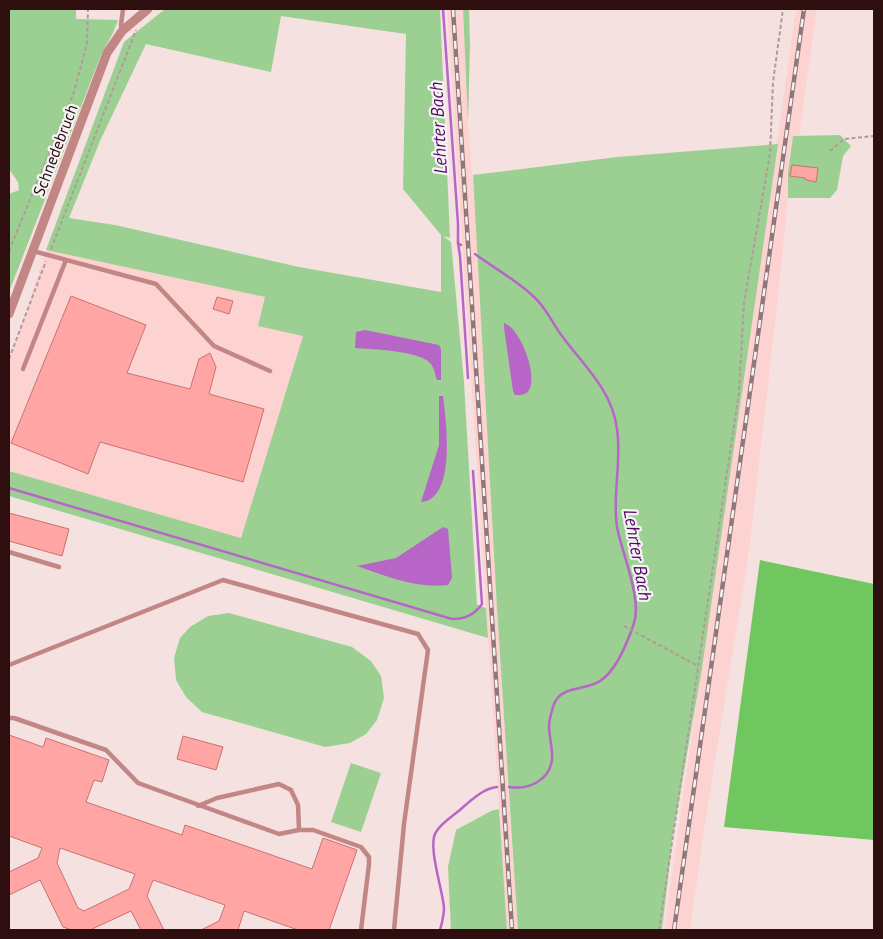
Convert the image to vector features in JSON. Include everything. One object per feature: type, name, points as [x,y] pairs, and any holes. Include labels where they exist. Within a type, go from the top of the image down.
[{"type":"street","name":"Schnedebruch","points":[[9,314],[107,53],[122,31],[148,9]]},
{"type":"lane","points":[[122,31],[120,25],[123,9]]},
{"type":"lane","points":[[33,251],[156,284],[214,346],[270,370]]},
{"type":"lane","points":[[23,369],[66,260]]},
{"type":"lane","points":[[9,552],[59,567]]},
{"type":"lane","points":[[9,665],[223,580],[418,634],[428,650],[404,824],[394,930]]},
{"type":"lane","points":[[9,718],[14,718],[106,750],[138,783],[198,806],[279,834],[299,830],[313,830],[361,847],[369,857],[361,930]]},
{"type":"lane","points":[[198,806],[217,798],[279,784],[291,790],[298,805],[299,830]]},
{"type":"path","points":[[9,251],[72,95],[87,44],[88,9]]},
{"type":"path","points":[[659,930],[738,392],[744,303],[770,154],[773,82],[783,9]]},
{"type":"path","points":[[9,359],[132,41],[139,16]]},
{"type":"path","points":[[830,151],[844,139],[874,136]]},
{"type":"path","points":[[624,626],[698,666]]},
{"type":"shaded area","points":[[447,9],[463,9],[497,609],[518,930],[507,930]]},
{"type":"shaded area","points":[[796,9],[817,9],[799,136],[793,136],[788,173],[788,198],[779,288],[749,552],[705,823],[690,930],[664,930]]},
{"type":"shaded area","points":[[46,250],[266,297],[304,336],[241,538],[9,471],[9,362]]},
{"type":"shaded area","points":[[504,323],[516,333],[529,364],[531,383],[529,390],[523,394],[515,395],[513,391]]},
{"type":"shaded area","points":[[365,330],[439,345],[441,349],[441,380],[437,380],[429,362],[415,355],[394,351],[355,348],[356,332]]},
{"type":"shaded area","points":[[439,396],[443,396],[446,422],[447,457],[445,474],[440,488],[432,498],[421,502],[439,445]]},
{"type":"shaded area","points":[[443,527],[448,529],[452,578],[448,585],[437,586],[413,583],[357,566],[396,558]]},
{"type":"green space","points":[[9,9],[76,9],[76,19],[118,20],[101,55],[9,292],[9,194],[19,190],[18,182],[9,169]]},
{"type":"green space","points":[[165,9],[440,9],[450,238],[443,236],[451,242],[464,382],[477,605],[486,608],[488,638],[9,496],[9,471],[241,538],[303,336],[258,326],[265,297],[46,250],[124,42]],"holes":[[[281,16],[406,34],[403,189],[441,235],[441,292],[299,267],[115,225],[69,218],[100,141],[146,44],[271,72]]]},
{"type":"green space","points":[[463,9],[469,9],[468,123]]},
{"type":"green space","points":[[840,135],[851,146],[843,156],[837,190],[830,198],[788,198],[788,173],[793,136]]},
{"type":"green space","points":[[778,144],[702,668],[673,834],[662,930],[518,930],[497,609],[473,175],[617,157]]},
{"type":"green space","points":[[760,560],[874,584],[874,840],[724,827]]},
{"type":"green space","points":[[229,613],[352,647],[371,661],[381,676],[384,698],[377,720],[366,734],[350,743],[325,747],[202,712],[186,697],[176,680],[174,658],[180,638],[190,627],[208,616]]},
{"type":"green space","points":[[351,763],[381,773],[361,832],[331,822]]},
{"type":"green space","points":[[499,809],[507,930],[451,930],[448,867],[456,830],[491,811]]},
{"type":"building","points":[[792,165],[818,168],[816,182],[790,176]]},
{"type":"building","points":[[71,296],[146,325],[127,373],[190,389],[199,359],[210,353],[216,367],[209,394],[264,409],[243,482],[100,442],[88,474],[11,443]]},
{"type":"building","points":[[217,297],[233,301],[229,314],[213,309]]},
{"type":"building","points":[[9,513],[69,529],[62,556],[9,541]]},
{"type":"building","points":[[9,735],[43,747],[46,738],[109,760],[102,782],[94,780],[86,802],[182,835],[185,825],[312,869],[323,838],[357,850],[329,930],[298,930],[244,911],[238,930],[201,930],[219,921],[225,905],[153,880],[147,896],[164,930],[141,930],[131,911],[90,930],[72,930],[63,927],[40,880],[9,895],[9,872],[38,858],[42,848],[9,836]],"holes":[[[60,848],[135,874],[129,889],[84,911],[78,908],[57,863]]]},
{"type":"building","points":[[183,736],[223,747],[216,770],[177,759]]},
{"type":"waterway","name":"Lehrter Bach","points":[[443,9],[458,243],[461,245]]},
{"type":"waterway","points":[[458,243],[468,378]]},
{"type":"waterway","name":"Lehrter Bach","points":[[475,254],[538,300],[562,336],[596,379],[609,402],[614,415],[618,441],[617,527],[633,589],[636,613],[625,647],[606,676],[594,684],[562,694],[554,704],[549,726],[552,760],[547,774],[530,785],[516,788],[509,787]]},
{"type":"waterway","points":[[9,488],[452,619],[469,616],[482,604],[473,471]]},
{"type":"waterway","name":"Lehrter Bach","points":[[440,930],[444,908],[434,857],[433,847],[436,832],[478,795],[497,787]]},
{"type":"railway","points":[[453,9],[512,930]]},
{"type":"railway","points":[[674,930],[804,9]]}]
